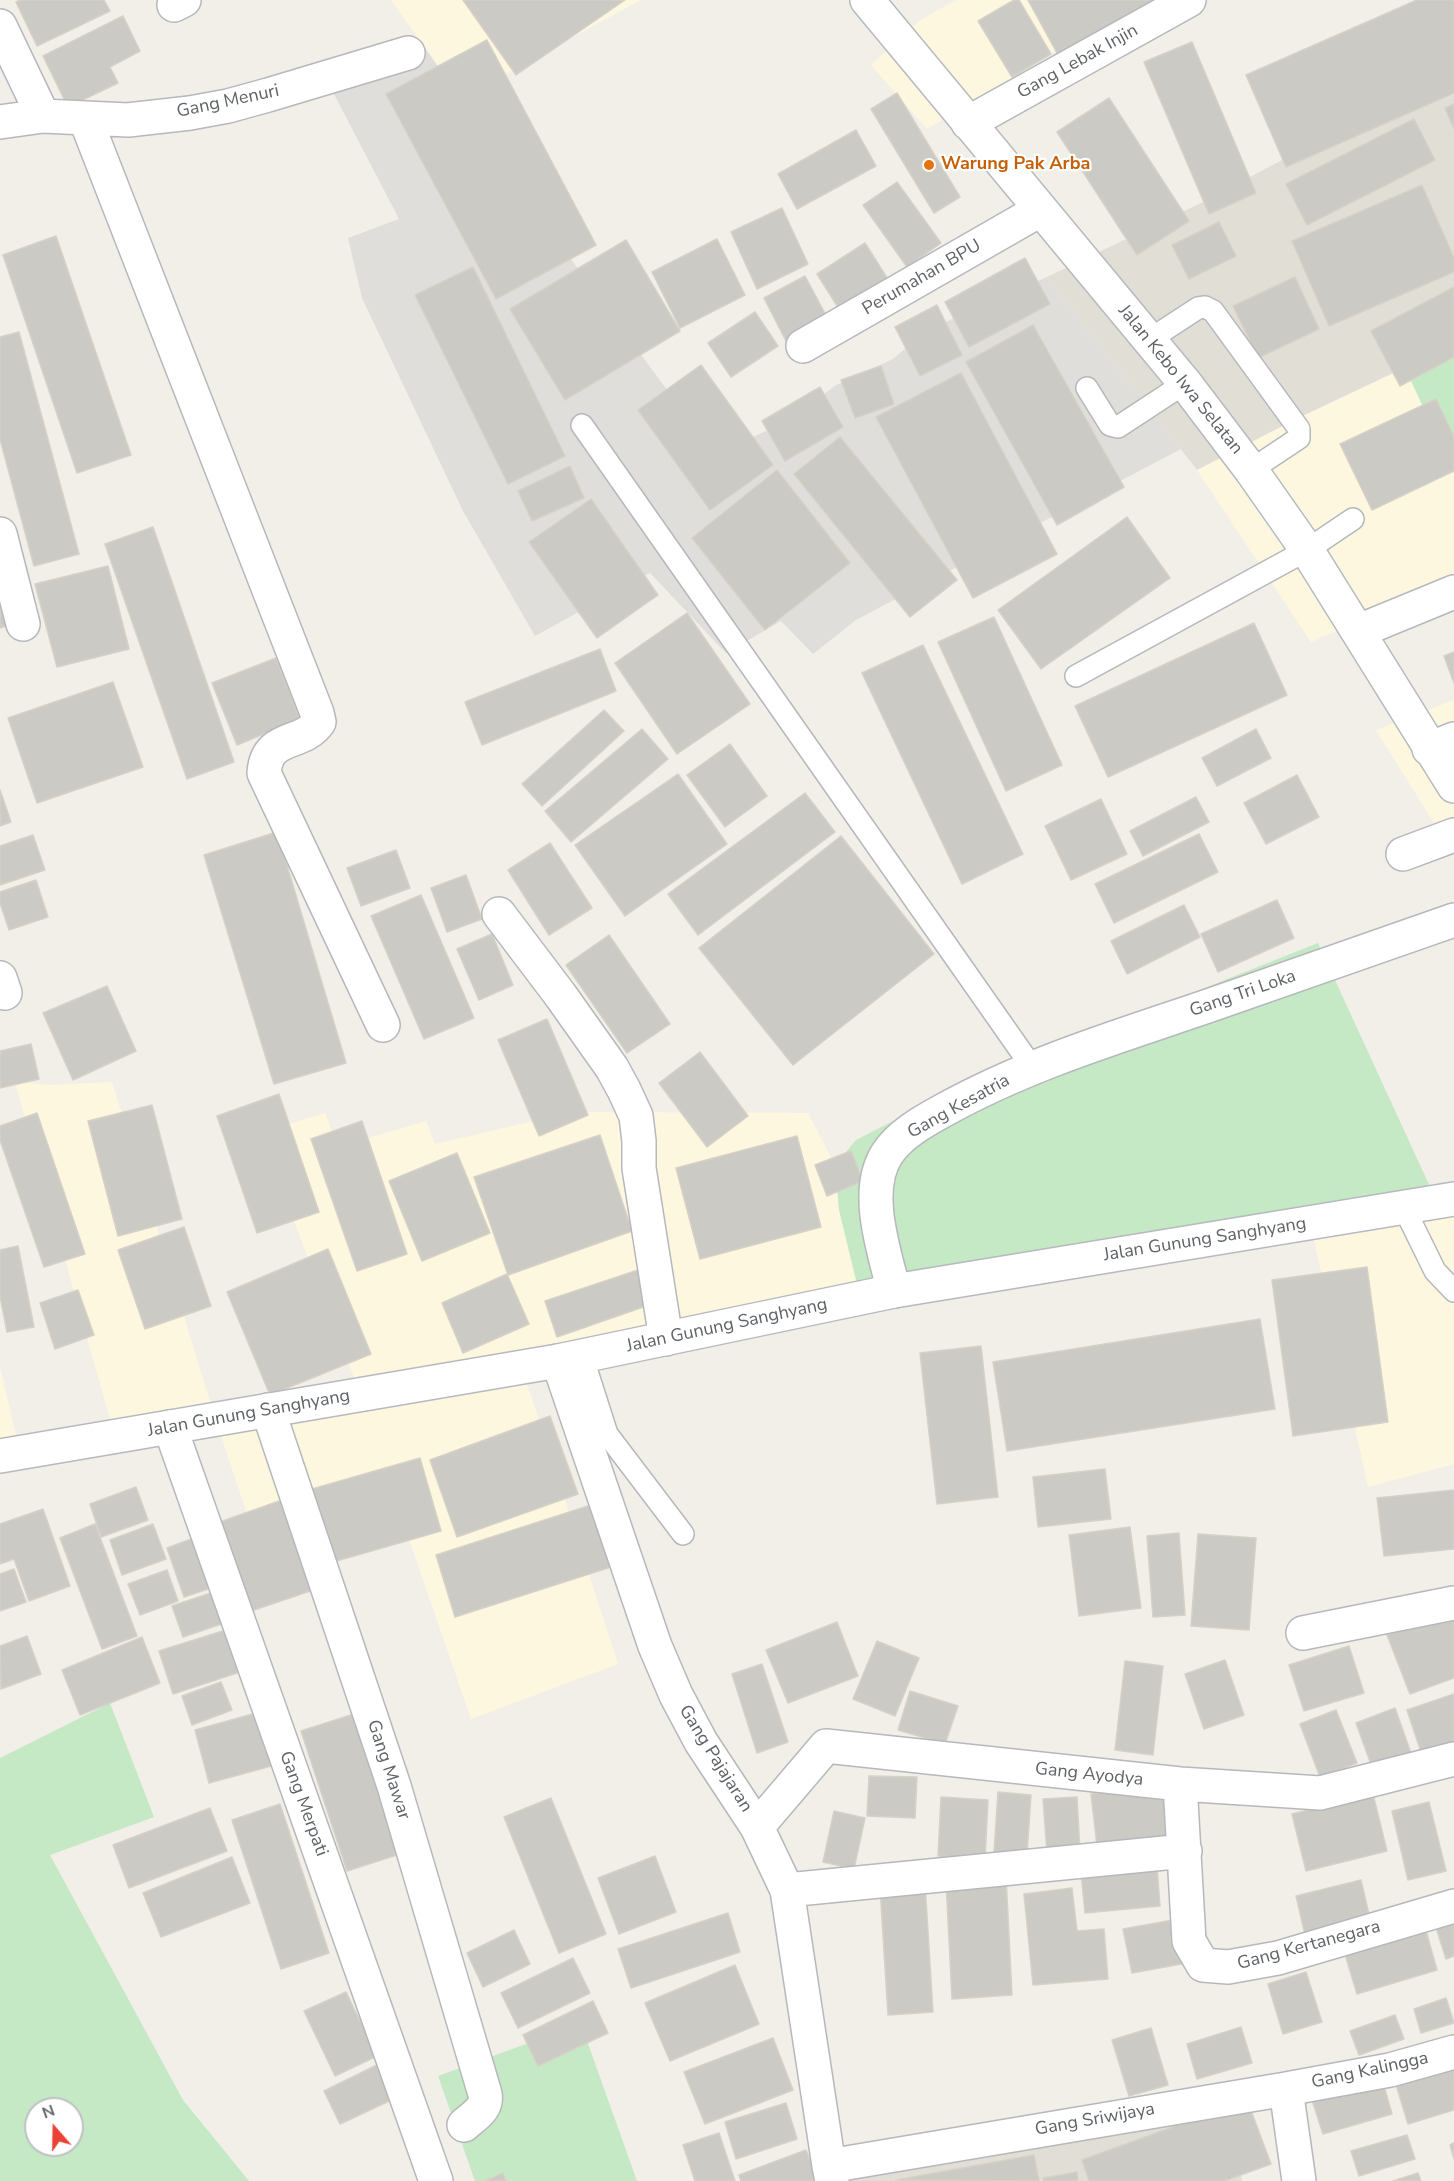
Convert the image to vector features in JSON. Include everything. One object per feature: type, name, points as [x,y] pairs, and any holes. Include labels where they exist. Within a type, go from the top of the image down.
[{"type":"street","name":"Jalan Kebo Iwa Selatan","points":[[867,0],[1185,383],[1251,470],[1307,550],[1359,631],[1442,744],[1454,786]]},
{"type":"street","name":"Gang Lebak Injin","points":[[968,123],[1189,0]]},
{"type":"street","points":[[0,26],[43,116]]},
{"type":"street","name":"Gang Menuri","points":[[0,122],[43,116],[128,120],[190,113],[228,106],[408,53]]},
{"type":"street","points":[[85,118],[317,713],[319,722],[312,730],[274,748],[266,758],[264,773],[383,1025]]},
{"type":"street","name":"Perumahan BPU","points":[[803,346],[1040,210]]},
{"type":"street","points":[[0,534],[23,624]]},
{"type":"street","points":[[1359,631],[1454,592]]},
{"type":"street","points":[[1403,854],[1454,835]]},
{"type":"street","points":[[499,914],[612,1068],[636,1116],[639,1168],[666,1339]]},
{"type":"street","name":"Gang Tri Loka","points":[[1032,1067],[1454,920]]},
{"type":"street","name":"Gang Kesatria","points":[[894,1291],[875,1198],[879,1174],[887,1154],[908,1132],[939,1113],[1032,1067]]},
{"type":"street","name":"Jalan Gunung Sanghyang","points":[[0,1456],[570,1359],[894,1291],[1454,1200]]},
{"type":"street","name":"Gang Pajajaran","points":[[570,1359],[655,1646],[667,1676],[701,1742],[757,1827],[788,1890],[830,2174]]},
{"type":"street","name":"Gang Mawar","points":[[268,1410],[394,1786],[485,2094],[487,2102],[484,2107],[464,2125]]},
{"type":"street","name":"Gang Merpati","points":[[170,1427],[436,2181]]},
{"type":"street","points":[[1303,1633],[1454,1603]]},
{"type":"street","name":"Gang Ayodya","points":[[757,1827],[826,1746],[1180,1784],[1320,1793],[1454,1759]]},
{"type":"street","name":"Gang Kertanegara","points":[[1180,1784],[1189,1941],[1203,1965],[1228,1967],[1278,1958],[1454,1906]]},
{"type":"street","points":[[788,1890],[1185,1851]]},
{"type":"street","name":"Gang Kalingga","points":[[1286,2089],[1390,2070],[1454,2052]]},
{"type":"street","points":[[1286,2089],[1299,2181]]},
{"type":"street","name":"Gang Sriwijaya","points":[[830,2174],[1286,2089]]},
{"type":"lane","points":[[1149,340],[1198,308],[1205,307],[1213,311],[1299,429],[1299,438],[1251,470]]},
{"type":"lane","points":[[1087,388],[1110,425],[1119,427],[1185,383]]},
{"type":"lane","points":[[582,425],[1032,1067]]},
{"type":"lane","points":[[1076,676],[1307,550],[1353,519]]},
{"type":"lane","points":[[1404,1208],[1435,1271],[1454,1291]]},
{"type":"lane","points":[[570,1359],[607,1434],[683,1534]]},
{"type":"shaded area","points":[[391,0],[641,0],[461,98]]},
{"type":"shaded area","points":[[956,0],[1140,0],[927,129],[871,65],[919,21]]},
{"type":"shaded area","points":[[421,42],[565,251],[714,454],[791,420],[836,385],[893,359],[925,331],[1047,277],[1181,449],[856,620],[813,654],[781,621],[726,653],[650,573],[535,636],[463,511],[362,298],[348,238],[399,219],[321,69]]},
{"type":"shaded area","points":[[1454,69],[1454,344],[1296,419],[1197,470],[1047,277],[1201,203]]},
{"type":"shaded area","points":[[1405,368],[1454,473],[1454,580],[1311,642],[1197,470],[1296,419]]},
{"type":"shaded area","points":[[1454,700],[1454,855],[1376,730]]},
{"type":"shaded area","points":[[15,1082],[50,1085],[112,1082],[216,1421],[116,1440]]},
{"type":"shaded area","points":[[572,1112],[808,1113],[835,1165],[839,1210],[863,1309],[524,1374],[618,1664],[471,1719],[409,1539],[270,1583],[216,1421],[360,1393],[260,1133],[325,1113],[338,1147],[426,1121],[435,1144]]},
{"type":"shaded area","points":[[1454,1211],[1454,1464],[1368,1487],[1313,1234]]},
{"type":"shaded area","points":[[0,1367],[21,1457],[0,1461]]},
{"type":"shaded area","points":[[1230,2106],[1242,2181],[822,2181]]},
{"type":"green space","points":[[1454,344],[1454,473],[1405,368]]},
{"type":"green space","points":[[1318,943],[1442,1213],[863,1309],[839,1210],[835,1165],[856,1140],[973,1080]]},
{"type":"green space","points":[[110,1703],[154,1817],[50,1855],[183,2100],[249,2181],[0,2181],[0,1758]]},
{"type":"green space","points":[[581,2024],[637,2181],[475,2181],[438,2076]]},
{"type":"building","points":[[20,0],[104,0],[110,11],[37,46],[16,2]]},
{"type":"building","points":[[463,0],[625,0],[516,75]]},
{"type":"building","points":[[1014,0],[1019,0],[1051,54],[1012,77],[978,21]]},
{"type":"building","points":[[1028,0],[1156,0],[1058,55]]},
{"type":"building","points":[[1417,0],[1454,0],[1454,93],[1286,167],[1246,75]]},
{"type":"building","points":[[123,16],[140,51],[110,67],[118,83],[68,107],[43,56]]},
{"type":"building","points":[[487,40],[596,245],[496,299],[386,94]]},
{"type":"building","points":[[1192,42],[1256,193],[1209,214],[1144,62]]},
{"type":"building","points":[[897,93],[960,197],[934,213],[871,109]]},
{"type":"building","points":[[1109,98],[1189,221],[1137,255],[1057,132]]},
{"type":"building","points":[[1454,104],[1454,129],[1445,108]]},
{"type":"building","points":[[1414,119],[1435,160],[1307,225],[1286,184]]},
{"type":"building","points":[[856,130],[876,166],[797,209],[778,174]]},
{"type":"building","points":[[897,182],[941,243],[907,267],[863,205]]},
{"type":"building","points":[[1422,185],[1454,258],[1454,272],[1329,326],[1292,241]]},
{"type":"building","points":[[782,208],[808,264],[757,289],[731,232]]},
{"type":"building","points":[[1219,222],[1236,256],[1189,279],[1172,245]]},
{"type":"building","points":[[56,236],[131,455],[77,473],[3,255]]},
{"type":"building","points":[[717,239],[745,295],[680,328],[652,272]]},
{"type":"building","points":[[626,240],[680,331],[565,400],[510,309]]},
{"type":"building","points":[[865,243],[889,281],[841,312],[817,274]]},
{"type":"building","points":[[1025,258],[1050,304],[969,347],[945,302]]},
{"type":"building","points":[[473,267],[565,456],[508,484],[415,295]]},
{"type":"building","points":[[805,276],[828,319],[786,341],[764,298]]},
{"type":"building","points":[[1295,277],[1319,329],[1258,358],[1233,306]]},
{"type":"building","points":[[1454,287],[1454,357],[1400,386],[1371,331]]},
{"type":"building","points":[[937,305],[962,355],[920,376],[895,327]]},
{"type":"building","points":[[755,312],[778,346],[731,377],[708,343]]},
{"type":"building","points":[[1033,325],[1124,487],[1057,525],[966,362]]},
{"type":"building","points":[[19,332],[79,554],[34,566],[0,439],[0,337]]},
{"type":"building","points":[[701,365],[773,465],[710,510],[638,410]]},
{"type":"building","points":[[881,366],[894,404],[855,418],[841,380]]},
{"type":"building","points":[[961,373],[1057,554],[973,598],[876,417]]},
{"type":"building","points":[[820,387],[843,427],[785,461],[762,421]]},
{"type":"building","points":[[1436,399],[1454,437],[1454,471],[1372,510],[1340,444]]},
{"type":"building","points":[[840,437],[957,580],[910,617],[794,474]]},
{"type":"building","points":[[570,466],[584,498],[532,521],[518,491]]},
{"type":"building","points":[[777,470],[850,563],[765,630],[692,538]]},
{"type":"building","points":[[591,499],[658,595],[597,638],[529,542]]},
{"type":"building","points":[[1127,517],[1170,578],[1041,669],[998,610]]},
{"type":"building","points":[[153,527],[234,762],[187,779],[105,544]]},
{"type":"building","points":[[108,566],[129,649],[57,667],[35,584]]},
{"type":"building","points":[[0,581],[14,623],[0,628]]},
{"type":"building","points":[[687,613],[750,704],[677,754],[615,663]]},
{"type":"building","points":[[994,617],[1062,765],[1006,791],[938,642]]},
{"type":"building","points":[[1254,623],[1287,695],[1108,777],[1075,706]]},
{"type":"building","points":[[923,645],[1023,854],[962,884],[862,673]]},
{"type":"building","points":[[600,649],[616,691],[482,745],[465,702]]},
{"type":"building","points":[[1454,652],[1454,683],[1444,656]]},
{"type":"building","points":[[276,658],[300,719],[237,745],[212,683]]},
{"type":"building","points":[[113,682],[143,767],[37,803],[8,718]]},
{"type":"building","points":[[604,710],[624,731],[542,806],[522,784]]},
{"type":"building","points":[[642,729],[668,759],[571,842],[545,811]]},
{"type":"building","points":[[1256,729],[1271,758],[1217,786],[1202,758]]},
{"type":"building","points":[[730,744],[767,796],[725,827],[687,775]]},
{"type":"building","points":[[678,774],[727,844],[625,916],[575,845]]},
{"type":"building","points":[[1297,775],[1319,817],[1266,844],[1244,803]]},
{"type":"building","points":[[0,790],[11,822],[0,826]]},
{"type":"building","points":[[805,793],[835,832],[698,935],[668,894]]},
{"type":"building","points":[[1196,797],[1209,822],[1143,856],[1130,831]]},
{"type":"building","points":[[1101,799],[1127,854],[1071,880],[1045,826]]},
{"type":"building","points":[[277,832],[346,1063],[274,1084],[204,855]]},
{"type":"building","points":[[1199,834],[1218,872],[1114,923],[1095,884]]},
{"type":"building","points":[[33,835],[45,870],[0,885],[0,846]]},
{"type":"building","points":[[841,836],[934,954],[793,1065],[699,948]]},
{"type":"building","points":[[550,843],[592,908],[549,935],[508,870]]},
{"type":"building","points":[[396,850],[410,888],[361,906],[347,868]]},
{"type":"building","points":[[466,875],[482,919],[447,932],[431,888]]},
{"type":"building","points":[[36,880],[48,917],[9,930],[0,903],[0,892]]},
{"type":"building","points":[[421,895],[474,1018],[424,1039],[371,916]]},
{"type":"building","points":[[1277,900],[1294,938],[1218,972],[1201,934]]},
{"type":"building","points":[[1184,905],[1200,937],[1127,974],[1111,941]]},
{"type":"building","points":[[492,934],[513,985],[479,1000],[457,949]]},
{"type":"building","points":[[609,935],[670,1024],[627,1053],[566,965]]},
{"type":"building","points":[[107,986],[136,1051],[73,1080],[43,1013]]},
{"type":"building","points":[[547,1019],[588,1115],[539,1136],[498,1040]]},
{"type":"building","points":[[31,1044],[39,1079],[0,1088],[0,1051]]},
{"type":"building","points":[[700,1052],[748,1116],[707,1147],[659,1083]]},
{"type":"building","points":[[279,1094],[319,1212],[257,1233],[217,1116]]},
{"type":"building","points":[[152,1105],[182,1219],[118,1236],[88,1121]]},
{"type":"building","points":[[37,1113],[85,1254],[44,1267],[0,1140],[0,1126]]},
{"type":"building","points":[[362,1121],[407,1254],[357,1271],[311,1139]]},
{"type":"building","points":[[600,1135],[632,1231],[508,1275],[474,1177]]},
{"type":"building","points":[[797,1136],[821,1227],[700,1259],[676,1168]]},
{"type":"building","points":[[851,1151],[863,1181],[827,1196],[815,1165]]},
{"type":"building","points":[[457,1153],[490,1233],[422,1261],[389,1181]]},
{"type":"building","points":[[184,1227],[211,1306],[145,1329],[118,1250]]},
{"type":"building","points":[[18,1246],[34,1327],[7,1332],[0,1296],[0,1250]]},
{"type":"building","points":[[328,1249],[371,1354],[270,1395],[227,1292]]},
{"type":"building","points":[[1367,1267],[1388,1422],[1293,1436],[1272,1280]]},
{"type":"building","points":[[638,1270],[649,1305],[557,1337],[545,1301]]},
{"type":"building","points":[[507,1274],[529,1324],[463,1353],[442,1303]]},
{"type":"building","points":[[78,1290],[94,1335],[55,1349],[40,1303]]},
{"type":"building","points":[[1260,1319],[1275,1409],[1007,1451],[993,1362]]},
{"type":"building","points":[[981,1346],[998,1497],[937,1504],[920,1353]]},
{"type":"building","points":[[550,1416],[578,1494],[457,1537],[430,1460]]},
{"type":"building","points":[[420,1458],[441,1531],[333,1562],[312,1489]]},
{"type":"building","points":[[1105,1469],[1111,1519],[1038,1527],[1033,1477]]},
{"type":"building","points":[[136,1487],[148,1520],[101,1537],[90,1504]]},
{"type":"building","points":[[1454,1490],[1454,1549],[1384,1556],[1377,1498]]},
{"type":"building","points":[[285,1499],[316,1589],[248,1612],[217,1523]]},
{"type":"building","points":[[591,1505],[611,1567],[455,1617],[436,1555]]},
{"type":"building","points":[[43,1509],[70,1586],[29,1601],[14,1559],[0,1564],[0,1524]]},
{"type":"building","points":[[95,1524],[137,1636],[102,1649],[60,1538]]},
{"type":"building","points":[[153,1524],[166,1559],[122,1575],[110,1540]]},
{"type":"building","points":[[1130,1527],[1141,1608],[1079,1616],[1069,1535]]},
{"type":"building","points":[[1179,1533],[1185,1615],[1153,1617],[1147,1536]]},
{"type":"building","points":[[1198,1534],[1256,1538],[1249,1630],[1191,1626]]},
{"type":"building","points":[[202,1535],[220,1585],[184,1597],[167,1548]]},
{"type":"building","points":[[14,1569],[26,1602],[0,1611],[0,1574]]},
{"type":"building","points":[[167,1570],[178,1601],[140,1615],[128,1584]]},
{"type":"building","points":[[217,1591],[227,1622],[183,1637],[172,1606]]},
{"type":"building","points":[[1454,1610],[1454,1678],[1410,1694],[1387,1635]]},
{"type":"building","points":[[837,1622],[858,1676],[788,1703],[766,1650]]},
{"type":"building","points":[[229,1629],[243,1671],[173,1694],[159,1651]]},
{"type":"building","points":[[27,1636],[41,1674],[1,1689],[0,1646]]},
{"type":"building","points":[[142,1637],[160,1683],[80,1715],[62,1670]]},
{"type":"building","points":[[877,1641],[919,1658],[895,1716],[853,1699]]},
{"type":"building","points":[[1349,1646],[1364,1693],[1304,1711],[1289,1665]]},
{"type":"building","points":[[1225,1660],[1244,1715],[1204,1729],[1185,1674]]},
{"type":"building","points":[[1125,1661],[1163,1666],[1153,1755],[1115,1750]]},
{"type":"building","points":[[762,1664],[788,1742],[757,1753],[732,1674]]},
{"type":"building","points":[[221,1682],[232,1710],[192,1725],[182,1696]]},
{"type":"building","points":[[910,1691],[958,1706],[945,1744],[898,1730]]},
{"type":"building","points":[[1454,1694],[1454,1747],[1423,1758],[1407,1710]]},
{"type":"building","points":[[1395,1708],[1411,1753],[1372,1767],[1356,1723]]},
{"type":"building","points":[[1336,1710],[1357,1763],[1320,1777],[1300,1724]]},
{"type":"building","points":[[260,1712],[275,1765],[209,1783],[195,1730]]},
{"type":"building","points":[[357,1713],[403,1853],[347,1871],[301,1731]]},
{"type":"building","points":[[869,1776],[917,1777],[915,1818],[867,1816]]},
{"type":"building","points":[[1164,1785],[1169,1838],[1097,1846],[1091,1794]]},
{"type":"building","points":[[998,1792],[1031,1795],[1027,1854],[994,1852]]},
{"type":"building","points":[[1373,1794],[1387,1851],[1306,1871],[1292,1814]]},
{"type":"building","points":[[941,1797],[988,1800],[985,1859],[938,1856]]},
{"type":"building","points":[[1077,1797],[1080,1851],[1047,1853],[1043,1799]]},
{"type":"building","points":[[551,1798],[606,1934],[559,1953],[504,1817]]},
{"type":"building","points":[[1429,1802],[1446,1871],[1408,1880],[1392,1811]]},
{"type":"building","points":[[280,1804],[329,1953],[281,1969],[232,1820]]},
{"type":"building","points":[[210,1808],[227,1851],[129,1888],[113,1845]]},
{"type":"building","points":[[834,1811],[865,1818],[854,1869],[823,1862]]},
{"type":"building","points":[[655,1856],[676,1912],[619,1934],[598,1878]]},
{"type":"building","points":[[232,1857],[250,1903],[161,1937],[143,1893]]},
{"type":"building","points":[[1157,1867],[1160,1906],[1085,1913],[1081,1873]]},
{"type":"building","points":[[1006,1877],[1012,1995],[952,1999],[946,1881]]},
{"type":"building","points":[[1361,1880],[1371,1923],[1306,1939],[1296,1896]]},
{"type":"building","points":[[925,1884],[933,2012],[888,2015],[880,1887]]},
{"type":"building","points":[[1072,1888],[1077,1931],[1104,1929],[1108,1979],[1033,1985],[1024,1894]]},
{"type":"building","points":[[728,1913],[740,1952],[631,1988],[618,1949]]},
{"type":"building","points":[[1184,1918],[1192,1962],[1132,1973],[1123,1929]]},
{"type":"building","points":[[1454,1918],[1454,1956],[1446,1959],[1435,1924]]},
{"type":"building","points":[[1425,1927],[1437,1970],[1357,1994],[1344,1951]]},
{"type":"building","points":[[514,1930],[530,1964],[483,1987],[467,1953]]},
{"type":"building","points":[[573,1958],[590,1993],[518,2028],[501,1993]]},
{"type":"building","points":[[735,1965],[759,2024],[670,2061],[645,2003]]},
{"type":"building","points":[[1306,1972],[1322,2022],[1283,2034],[1268,1984]]},
{"type":"building","points":[[346,1992],[377,2056],[335,2076],[304,2011]]},
{"type":"building","points":[[1446,1998],[1454,2023],[1421,2033],[1414,2009]]},
{"type":"building","points":[[593,2001],[608,2033],[538,2066],[523,2035]]},
{"type":"building","points":[[1395,2015],[1404,2039],[1359,2055],[1350,2031]]},
{"type":"building","points":[[1241,2027],[1252,2063],[1197,2079],[1187,2044]]},
{"type":"building","points":[[1151,2028],[1168,2085],[1129,2096],[1112,2040]]},
{"type":"building","points":[[773,2038],[793,2090],[705,2124],[684,2072]]},
{"type":"building","points":[[385,2061],[402,2095],[340,2124],[324,2091]]},
{"type":"building","points":[[1454,2061],[1454,2110],[1408,2124],[1394,2078]]},
{"type":"building","points":[[1382,2079],[1392,2114],[1323,2134],[1312,2100]]},
{"type":"building","points":[[1247,2100],[1271,2164],[1224,2181],[1089,2181],[1082,2160]]},
{"type":"building","points":[[786,2103],[797,2139],[736,2159],[725,2122]]},
{"type":"building","points":[[719,2133],[735,2181],[695,2181],[683,2145]]},
{"type":"building","points":[[1407,2135],[1415,2159],[1359,2176],[1351,2151]]},
{"type":"building","points":[[1454,2143],[1454,2159],[1450,2145]]},
{"type":"building","points":[[806,2150],[818,2181],[741,2181],[739,2175]]},
{"type":"building","points":[[1034,2155],[1039,2181],[896,2180]]},
{"type":"building","points":[[1077,2172],[1078,2181],[1044,2181],[1043,2178]]},
{"type":"building","points":[[503,2173],[506,2181],[486,2181]]},
{"type":"building","points":[[1418,2173],[1421,2181],[1393,2181]]},
{"type":"place","name":"Warung Pak Arba","points":[[929,165]]}]
